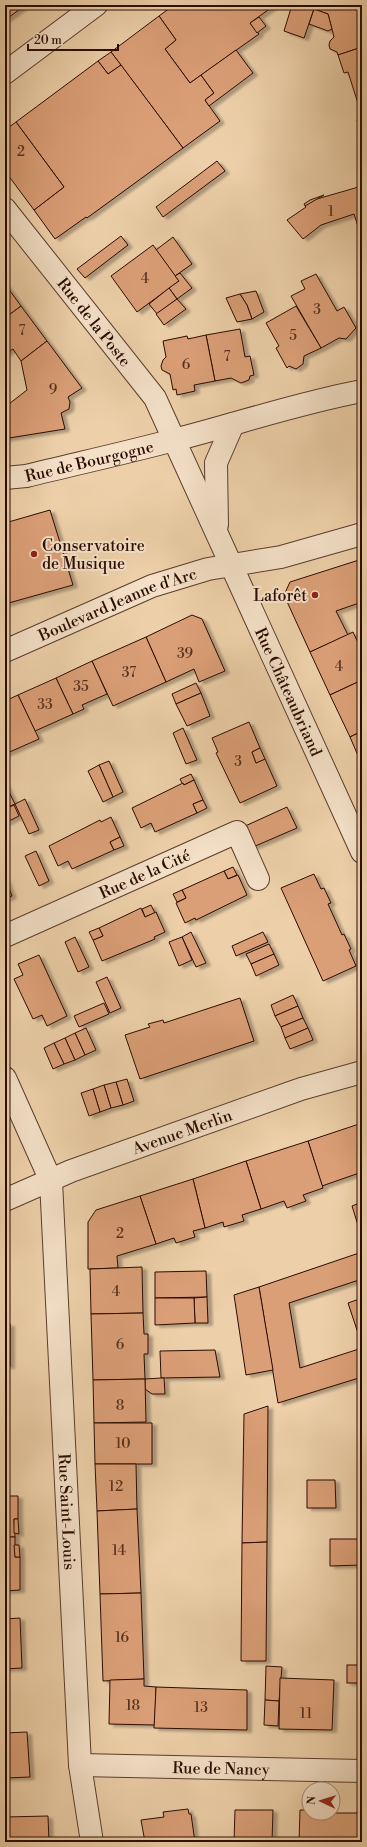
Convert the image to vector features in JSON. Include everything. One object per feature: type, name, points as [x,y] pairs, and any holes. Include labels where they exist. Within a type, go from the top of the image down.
[{"type":"street","points":[[5,73],[96,5]]},
{"type":"street","name":"Rue de la Poste","points":[[5,209],[155,398],[173,441],[217,532]]},
{"type":"street","name":"Rue de Bourgogne","points":[[5,478],[26,476],[173,441],[330,397],[362,391]]},
{"type":"street","points":[[217,532],[216,463],[233,424]]},
{"type":"street","name":"Rue Châteaubriand","points":[[217,532],[362,852]]},
{"type":"street","name":"Boulevard Jeanne d'Arc","points":[[5,652],[152,586],[208,569],[281,557],[362,534]]},
{"type":"street","name":"Rue de la Cité","points":[[5,936],[237,832],[258,879]]},
{"type":"street","name":"Avenue Merlin","points":[[5,1200],[71,1171],[301,1089],[362,1072]]},
{"type":"street","points":[[5,1078],[51,1181]]},
{"type":"street","name":"Rue Saint-Louis","points":[[51,1181],[80,1765],[92,1842]]},
{"type":"street","name":"Rue de Nancy","points":[[80,1765],[362,1770]]},
{"type":"building","points":[[5,5],[21,5],[23,7],[5,20]]},
{"type":"building","points":[[174,5],[275,5],[250,23],[259,34],[190,83],[165,49],[176,40],[159,16]]},
{"type":"building","points":[[292,5],[301,5],[314,9],[304,38],[284,31]]},
{"type":"building","points":[[301,5],[362,5],[362,47],[338,55],[337,52],[330,49],[329,45],[330,41],[334,37],[328,14]]},
{"type":"building","points":[[314,9],[328,14],[332,29],[328,31],[309,24]]},
{"type":"building","points":[[159,16],[176,40],[165,49],[190,83],[201,75],[214,93],[205,100],[220,121],[183,148],[111,52]]},
{"type":"building","points":[[259,17],[266,26],[257,33],[250,23]]},
{"type":"building","points":[[362,47],[362,116],[348,72],[344,73],[338,55]]},
{"type":"building","points":[[236,50],[253,73],[209,106],[205,100],[214,93],[201,75]]},
{"type":"building","points":[[111,52],[121,65],[108,74],[98,61]]},
{"type":"building","points":[[98,61],[108,74],[121,65],[183,148],[87,218],[86,217],[55,239],[34,210],[64,187],[16,122]]},
{"type":"building","points":[[362,119],[362,136],[357,120]]},
{"type":"building","points":[[16,122],[64,187],[34,210],[5,171],[5,130]]},
{"type":"building","points":[[217,161],[225,171],[163,217],[156,207]]},
{"type":"building","points":[[362,186],[362,239],[354,214],[321,225],[303,239],[287,220],[306,207],[305,206],[310,201]]},
{"type":"building","points":[[324,195],[305,206],[304,204],[310,200]]},
{"type":"building","points":[[121,236],[128,245],[85,278],[77,269]]},
{"type":"building","points":[[173,237],[192,264],[175,276],[156,250]]},
{"type":"building","points":[[153,245],[179,281],[137,312],[111,276]]},
{"type":"building","points":[[362,271],[362,288],[358,277]]},
{"type":"building","points":[[180,273],[192,288],[177,299],[169,288],[179,281],[175,276]]},
{"type":"building","points":[[316,274],[337,311],[344,307],[356,328],[346,339],[339,338],[321,348],[291,296],[305,289],[301,281]]},
{"type":"building","points":[[5,284],[21,306],[5,318]]},
{"type":"building","points":[[169,288],[177,299],[157,314],[149,304]]},
{"type":"building","points":[[256,291],[264,312],[252,319],[247,305],[240,294]]},
{"type":"building","points":[[240,294],[247,305],[252,319],[237,322],[226,298]]},
{"type":"building","points":[[177,299],[186,309],[164,325],[156,314]]},
{"type":"building","points":[[21,306],[47,341],[21,361],[13,349],[5,354],[5,318]]},
{"type":"building","points":[[296,306],[321,348],[304,356],[303,364],[296,369],[289,366],[287,368],[276,348],[279,346],[266,323]]},
{"type":"building","points":[[240,329],[245,357],[250,356],[254,375],[250,376],[249,380],[241,383],[231,378],[215,381],[206,335]]},
{"type":"building","points":[[206,335],[215,381],[194,385],[195,391],[177,395],[176,389],[173,390],[170,374],[162,370],[161,366],[166,357],[163,341],[187,336],[188,339]]},
{"type":"building","points":[[47,341],[82,388],[68,397],[70,402],[69,409],[61,413],[65,429],[9,438],[5,417],[5,407],[27,390],[21,361]]},
{"type":"building","points":[[5,417],[9,438],[5,439]]},
{"type":"building","name":"Conservatoire de Musique","points":[[50,510],[73,585],[5,604],[5,523]]},
{"type":"building","points":[[359,560],[362,568],[362,602],[336,611],[348,635],[310,652],[284,595],[290,582]]},
{"type":"building","points":[[192,615],[202,619],[225,671],[199,682],[194,669],[166,682],[146,637]]},
{"type":"building","points":[[353,632],[362,651],[362,680],[330,695],[310,652]]},
{"type":"building","points":[[146,637],[166,682],[113,706],[92,661]]},
{"type":"building","points":[[92,661],[107,694],[82,705],[84,709],[73,714],[56,678]]},
{"type":"building","points":[[56,678],[73,714],[35,731],[18,695]]},
{"type":"building","points":[[362,680],[362,731],[350,737],[330,695]]},
{"type":"building","points":[[196,683],[201,693],[176,704],[172,694]]},
{"type":"building","points":[[201,693],[210,716],[187,726],[176,704]]},
{"type":"building","points":[[18,695],[39,739],[5,754],[5,701]]},
{"type":"building","points":[[249,722],[260,748],[252,752],[256,763],[265,759],[277,786],[240,803],[216,753],[218,752],[212,738]]},
{"type":"building","points":[[183,728],[197,760],[186,764],[173,733]]},
{"type":"building","points":[[362,731],[362,765],[350,737]]},
{"type":"building","points":[[260,748],[265,759],[256,763],[252,752]]},
{"type":"building","points":[[109,761],[123,792],[113,797],[99,765]]},
{"type":"building","points":[[99,765],[113,797],[103,802],[88,771]]},
{"type":"building","points":[[191,774],[194,780],[184,785],[180,779]]},
{"type":"building","points":[[194,780],[203,800],[193,804],[197,813],[155,832],[151,823],[141,828],[132,808],[183,783],[184,785]]},
{"type":"building","points":[[5,784],[15,804],[5,808]]},
{"type":"building","points":[[25,799],[39,830],[29,834],[15,804]]},
{"type":"building","points":[[203,800],[207,808],[197,813],[193,804]]},
{"type":"building","points":[[14,805],[19,816],[5,823],[5,809]]},
{"type":"building","points":[[287,807],[297,828],[253,847],[243,827]]},
{"type":"building","points":[[111,817],[120,837],[110,842],[114,850],[72,869],[68,861],[58,866],[49,846],[100,820],[101,822]]},
{"type":"building","points":[[120,837],[124,846],[114,850],[110,842]]},
{"type":"building","points":[[36,851],[49,881],[39,886],[25,856]]},
{"type":"building","points":[[233,867],[237,875],[228,879],[224,871]]},
{"type":"building","points":[[224,871],[228,879],[238,875],[247,895],[196,920],[195,918],[185,923],[176,903],[186,898],[182,890]]},
{"type":"building","points":[[314,874],[321,889],[324,888],[331,903],[328,904],[342,935],[344,934],[351,949],[349,950],[356,966],[323,981],[281,888]]},
{"type":"building","points":[[5,878],[12,896],[5,899]]},
{"type":"building","points":[[182,890],[186,898],[177,902],[173,894]]},
{"type":"building","points":[[151,905],[155,913],[145,917],[142,909]]},
{"type":"building","points":[[141,908],[145,917],[156,912],[165,932],[154,937],[155,939],[102,961],[93,940],[103,936],[99,928]]},
{"type":"building","points":[[99,928],[103,936],[93,940],[89,932]]},
{"type":"building","points":[[191,932],[206,963],[196,967],[182,937]]},
{"type":"building","points":[[263,932],[268,942],[236,956],[232,946]]},
{"type":"building","points":[[75,937],[89,967],[78,972],[65,942]]},
{"type":"building","points":[[182,937],[192,960],[179,966],[169,942]]},
{"type":"building","points":[[269,944],[274,954],[251,964],[246,954]]},
{"type":"building","points":[[274,954],[279,965],[256,976],[251,964]]},
{"type":"building","points":[[39,955],[67,1016],[47,1026],[42,1015],[33,1019],[14,979],[23,975],[18,964]]},
{"type":"building","points":[[107,977],[121,1008],[110,1013],[96,982]]},
{"type":"building","points":[[293,995],[298,1006],[275,1016],[271,1005]]},
{"type":"building","points":[[240,998],[254,1041],[140,1079],[125,1035],[150,1027],[148,1024],[163,1020],[164,1023]]},
{"type":"building","points":[[104,1003],[109,1014],[79,1027],[74,1016]]},
{"type":"building","points":[[298,1006],[303,1018],[281,1027],[275,1016]]},
{"type":"building","points":[[303,1018],[308,1028],[285,1038],[281,1027]]},
{"type":"building","points":[[86,1028],[96,1050],[85,1055],[75,1033]]},
{"type":"building","points":[[308,1028],[313,1040],[290,1049],[285,1038]]},
{"type":"building","points":[[75,1033],[85,1055],[75,1060],[65,1038]]},
{"type":"building","points":[[65,1038],[75,1060],[64,1064],[54,1043]]},
{"type":"building","points":[[54,1043],[64,1064],[53,1069],[44,1048]]},
{"type":"building","points":[[127,1079],[134,1101],[123,1105],[116,1082]]},
{"type":"building","points":[[116,1082],[123,1105],[111,1108],[104,1085]]},
{"type":"building","points":[[104,1085],[111,1108],[100,1112],[93,1089]]},
{"type":"building","points":[[93,1089],[100,1112],[89,1116],[81,1093]]},
{"type":"building","points":[[362,1123],[362,1172],[322,1186],[308,1141]]},
{"type":"building","points":[[308,1141],[323,1188],[303,1195],[306,1201],[287,1208],[284,1201],[261,1209],[246,1161]]},
{"type":"building","points":[[246,1161],[261,1209],[242,1215],[244,1221],[224,1227],[223,1222],[205,1228],[193,1179]]},
{"type":"building","points":[[193,1179],[205,1228],[193,1231],[195,1237],[176,1243],[174,1238],[156,1244],[140,1196]]},
{"type":"building","points":[[140,1196],[156,1244],[117,1256],[118,1268],[88,1269],[88,1222],[96,1210]]},
{"type":"building","points":[[362,1202],[362,1238],[352,1206]]},
{"type":"building","points":[[362,1252],[362,1279],[289,1303],[300,1368],[362,1348],[362,1377],[278,1403],[259,1287]]},
{"type":"building","points":[[142,1267],[143,1313],[91,1314],[90,1269]]},
{"type":"building","points":[[206,1271],[207,1297],[155,1298],[155,1272]]},
{"type":"building","points":[[259,1287],[273,1370],[246,1375],[234,1295]]},
{"type":"building","points":[[207,1297],[208,1323],[195,1323],[194,1298]]},
{"type":"building","points":[[155,1298],[194,1298],[195,1323],[155,1325]]},
{"type":"building","points":[[362,1298],[362,1345],[348,1303]]},
{"type":"building","points":[[143,1313],[144,1334],[148,1334],[148,1354],[144,1354],[145,1379],[93,1380],[91,1314]]},
{"type":"building","points":[[5,1324],[10,1324],[10,1366],[5,1366]]},
{"type":"building","points":[[215,1350],[220,1377],[161,1378],[160,1351]]},
{"type":"building","points":[[164,1378],[165,1394],[152,1394],[145,1389],[145,1379]]},
{"type":"building","points":[[145,1379],[146,1422],[94,1423],[93,1380]]},
{"type":"building","points":[[268,1406],[267,1542],[242,1543],[244,1414]]},
{"type":"building","points":[[94,1423],[152,1423],[152,1464],[95,1464]]},
{"type":"building","points":[[95,1464],[136,1464],[137,1509],[97,1511]]},
{"type":"building","points":[[307,1480],[335,1480],[336,1508],[307,1508]]},
{"type":"building","points":[[5,1496],[18,1496],[18,1519],[14,1519],[15,1537],[5,1537]]},
{"type":"building","points":[[137,1509],[141,1593],[100,1594],[97,1511]]},
{"type":"building","points":[[14,1519],[18,1519],[19,1534],[14,1533]]},
{"type":"building","points":[[5,1537],[15,1537],[15,1557],[20,1557],[20,1590],[5,1591]]},
{"type":"building","points":[[330,1539],[360,1539],[361,1565],[330,1566]]},
{"type":"building","points":[[267,1542],[266,1661],[241,1661],[242,1543]]},
{"type":"building","points":[[14,1545],[19,1545],[20,1557],[15,1557]]},
{"type":"building","points":[[141,1593],[144,1679],[103,1681],[100,1594]]},
{"type":"building","points":[[20,1618],[22,1668],[5,1669],[5,1619]]},
{"type":"building","points":[[347,1665],[362,1665],[362,1683],[347,1683]]},
{"type":"building","points":[[266,1666],[282,1667],[279,1701],[265,1700]]},
{"type":"building","points":[[280,1678],[334,1680],[332,1730],[279,1729]]},
{"type":"building","points":[[144,1679],[144,1686],[156,1687],[155,1725],[109,1724],[110,1680]]},
{"type":"building","points":[[156,1687],[247,1690],[247,1730],[154,1728]]},
{"type":"building","points":[[265,1700],[279,1701],[278,1726],[264,1725]]},
{"type":"building","points":[[27,1732],[30,1777],[5,1778],[5,1733]]},
{"type":"building","points":[[188,1809],[189,1814],[191,1814],[195,1842],[145,1842],[141,1820],[164,1817],[163,1812]]},
{"type":"building","points":[[235,1810],[273,1810],[272,1842],[234,1842]]},
{"type":"building","points":[[300,1810],[301,1821],[341,1821],[341,1813],[362,1812],[362,1842],[299,1842]]},
{"type":"building","points":[[48,1816],[49,1842],[5,1842],[5,1817]]},
{"type":"place","name":"Conservatoire de Musique","points":[[34,554]]},
{"type":"place","name":"Laforêt","points":[[315,595]]}]
